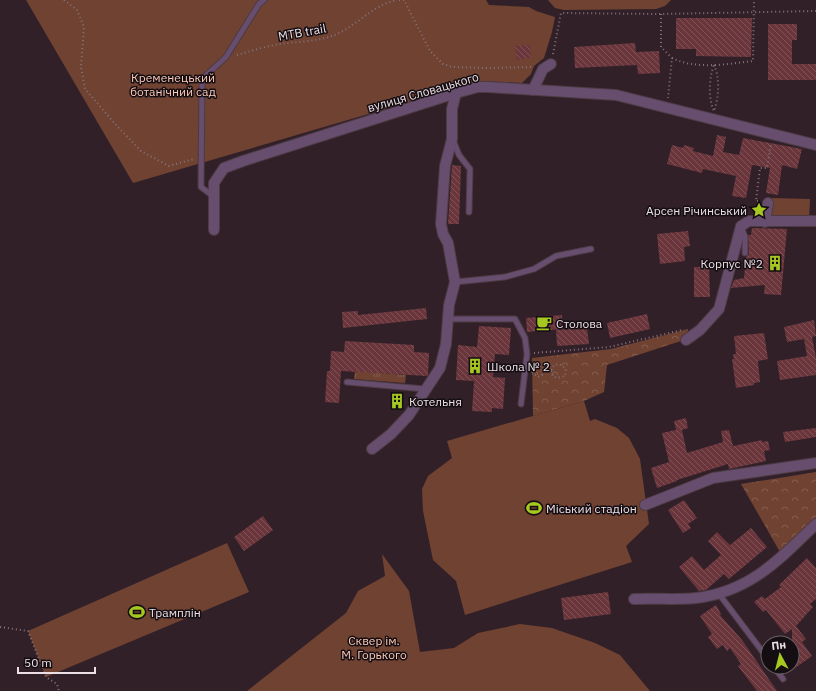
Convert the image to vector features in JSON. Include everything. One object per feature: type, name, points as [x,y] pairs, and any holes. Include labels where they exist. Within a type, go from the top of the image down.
[{"type":"street","points":[[533,90],[543,69],[551,64]]},
{"type":"street","name":"вулиця Словацького","points":[[214,230],[214,183],[224,168],[478,87],[616,95],[816,145]]},
{"type":"street","points":[[372,449],[391,434],[409,415],[424,389],[440,368],[446,344],[449,305],[455,282],[448,244],[443,234],[442,224],[445,166],[452,139],[452,109],[456,93]]},
{"type":"street","points":[[765,222],[768,203]]},
{"type":"street","points":[[686,340],[700,330],[719,309],[735,242],[741,226],[749,221],[816,221]]},
{"type":"street","points":[[645,505],[713,478],[816,464]]},
{"type":"street","points":[[634,598],[695,598],[719,594],[745,584],[770,568],[816,524]]},
{"type":"lane","points":[[214,197],[201,187],[202,79],[226,58],[259,4],[264,0]]},
{"type":"lane","points":[[452,139],[459,155],[470,169],[469,212]]},
{"type":"lane","points":[[741,226],[745,237],[745,253]]},
{"type":"lane","points":[[455,282],[505,277],[534,269],[556,256],[591,249]]},
{"type":"lane","points":[[449,319],[515,319],[525,338],[527,354],[521,404]]},
{"type":"lane","points":[[347,382],[424,389]]},
{"type":"lane","points":[[719,594],[760,648]]},
{"type":"path","points":[[64,0],[77,10],[84,27],[81,67],[85,89],[117,126],[141,151],[169,166],[196,158],[201,148]]},
{"type":"path","points":[[404,0],[430,51],[443,64],[452,67],[486,68],[531,68],[534,66]]},
{"type":"path","name":"MTB trail","points":[[226,58],[280,44],[310,41],[338,34],[388,1],[404,0]]},
{"type":"path","points":[[662,14],[661,47],[672,58],[683,63],[714,65],[753,61],[754,0]]},
{"type":"path","points":[[551,64],[561,13],[662,14],[816,11]]},
{"type":"path","points":[[668,100],[672,58]]},
{"type":"path","points":[[714,65],[717,72],[717,104],[714,111],[711,104],[711,72],[714,65]]},
{"type":"path","points":[[756,201],[760,168],[767,168],[773,134]]},
{"type":"path","points":[[527,354],[608,347],[688,329],[700,330]]},
{"type":"path","points":[[559,364],[566,368],[565,376],[560,378],[553,376],[551,371],[554,365],[559,364]]},
{"type":"path","points":[[533,372],[533,369],[537,366],[541,367],[543,371]]},
{"type":"path","points":[[533,372],[536,377],[538,377],[542,375],[543,371]]},
{"type":"path","points":[[543,371],[551,371]]},
{"type":"path","points":[[525,372],[533,372]]},
{"type":"path","points":[[0,627],[28,632],[46,678],[57,684],[59,691]]},
{"type":"green space","name":"Кременецький ботанічний сад","points":[[26,0],[486,0],[489,5],[529,7],[536,11],[555,17],[544,58],[534,66],[531,74],[522,83],[481,81],[133,183]]},
{"type":"green space","points":[[548,0],[671,0],[665,6],[656,9],[564,10],[555,8]]},
{"type":"green space","points":[[772,198],[810,199],[809,220],[771,219]]},
{"type":"green space","points":[[688,329],[687,339],[607,365],[604,392],[584,401],[533,416],[532,358],[611,349]]},
{"type":"green space","points":[[355,371],[406,375],[405,383],[354,379]]},
{"type":"green space","name":"Міський стадіон","points":[[584,401],[590,421],[595,419],[617,428],[629,438],[640,459],[649,524],[626,546],[632,562],[465,615],[456,581],[433,560],[423,511],[422,489],[428,476],[452,458],[447,441]]},
{"type":"green space","points":[[816,472],[816,518],[780,552],[741,484]]},
{"type":"green space","name":"Трамплін","points":[[227,543],[249,592],[46,677],[28,631]]},
{"type":"green space","name":"Сквер ім. М. Горького","points":[[382,554],[409,591],[420,652],[454,648],[478,633],[520,624],[552,628],[595,643],[620,655],[650,691],[247,691],[346,613],[358,591],[385,576]]},
{"type":"building","points":[[676,18],[752,18],[751,57],[696,56],[696,49],[676,49]]},
{"type":"building","points":[[768,24],[797,24],[797,40],[792,40],[792,64],[816,64],[816,80],[768,80]]},
{"type":"building","points":[[635,43],[636,52],[659,51],[660,73],[638,74],[637,65],[575,68],[574,47]]},
{"type":"building","points":[[530,45],[531,58],[517,60],[515,46]]},
{"type":"building","points":[[717,135],[726,137],[723,152],[739,155],[743,138],[802,149],[797,169],[782,165],[778,195],[766,193],[770,168],[752,165],[746,198],[732,196],[736,176],[703,169],[702,173],[667,164],[672,145],[683,148],[684,145],[694,148],[693,151],[713,156]]},
{"type":"building","points":[[452,165],[461,166],[459,224],[448,224]]},
{"type":"building","name":"Корпус №2","points":[[752,228],[787,229],[781,295],[764,294],[765,285],[731,288],[734,280],[744,278],[746,257],[749,253],[748,235],[751,235]]},
{"type":"building","points":[[688,231],[690,246],[684,247],[685,261],[660,264],[657,234]]},
{"type":"building","points":[[694,267],[709,267],[710,297],[694,297]]},
{"type":"building","points":[[426,308],[427,319],[343,328],[342,312],[358,311],[358,315]]},
{"type":"building","points":[[647,314],[650,329],[610,338],[607,323]]},
{"type":"building","name":"Столова","points":[[562,315],[563,329],[527,332],[526,318]]},
{"type":"building","points":[[814,320],[816,336],[812,337],[816,358],[816,375],[780,380],[777,361],[807,356],[804,339],[787,342],[784,327]]},
{"type":"building","name":"Школа № 2","points":[[479,326],[511,328],[509,355],[495,354],[493,377],[505,378],[503,409],[492,408],[492,412],[472,411],[474,381],[456,380],[458,345],[477,347]]},
{"type":"building","points":[[587,328],[589,344],[557,346],[556,330]]},
{"type":"building","points":[[764,333],[768,359],[758,361],[760,382],[754,383],[754,385],[736,388],[732,359],[734,359],[733,354],[736,354],[734,336]]},
{"type":"building","points":[[345,341],[414,345],[414,352],[429,353],[428,375],[341,371],[339,403],[325,402],[327,371],[330,371],[331,351],[344,352]]},
{"type":"building","points":[[686,418],[688,428],[682,430],[687,453],[723,442],[721,431],[729,430],[733,446],[762,440],[762,442],[768,441],[770,450],[764,451],[766,461],[729,469],[728,464],[657,488],[651,468],[669,462],[662,433],[676,430],[674,421]]},
{"type":"building","points":[[816,428],[816,437],[785,442],[783,432]]},
{"type":"building","points":[[684,500],[697,518],[688,524],[691,528],[683,533],[668,510]]},
{"type":"building","points":[[263,516],[273,530],[244,551],[234,537]]},
{"type":"building","points":[[751,528],[767,547],[729,579],[724,574],[706,590],[699,591],[679,567],[692,556],[704,570],[721,555],[708,541],[717,532],[730,545]]},
{"type":"building","points":[[807,558],[816,568],[816,599],[810,604],[813,607],[796,626],[806,639],[802,642],[812,656],[800,664],[800,635],[792,635],[792,629],[785,634],[766,610],[763,612],[754,602],[762,596],[765,599],[781,587],[779,585]]},
{"type":"building","points":[[608,592],[611,614],[564,620],[561,598]]},
{"type":"building","points":[[716,605],[721,614],[720,615],[742,640],[760,666],[760,675],[766,675],[777,691],[757,691],[738,666],[741,664],[730,648],[727,651],[723,645],[717,649],[708,637],[712,634],[700,616]]},
{"type":"place","name":"Арсен Річинський","points":[[759,210]]},
{"type":"place","name":"Корпус №2","points":[[775,263]]},
{"type":"place","name":"Столова","points":[[544,323]]},
{"type":"place","name":"Школа № 2","points":[[475,366]]},
{"type":"place","name":"Котельня","points":[[397,401]]},
{"type":"place","name":"Міський стадіон","points":[[534,508]]},
{"type":"place","name":"Трамплін","points":[[137,612]]}]
